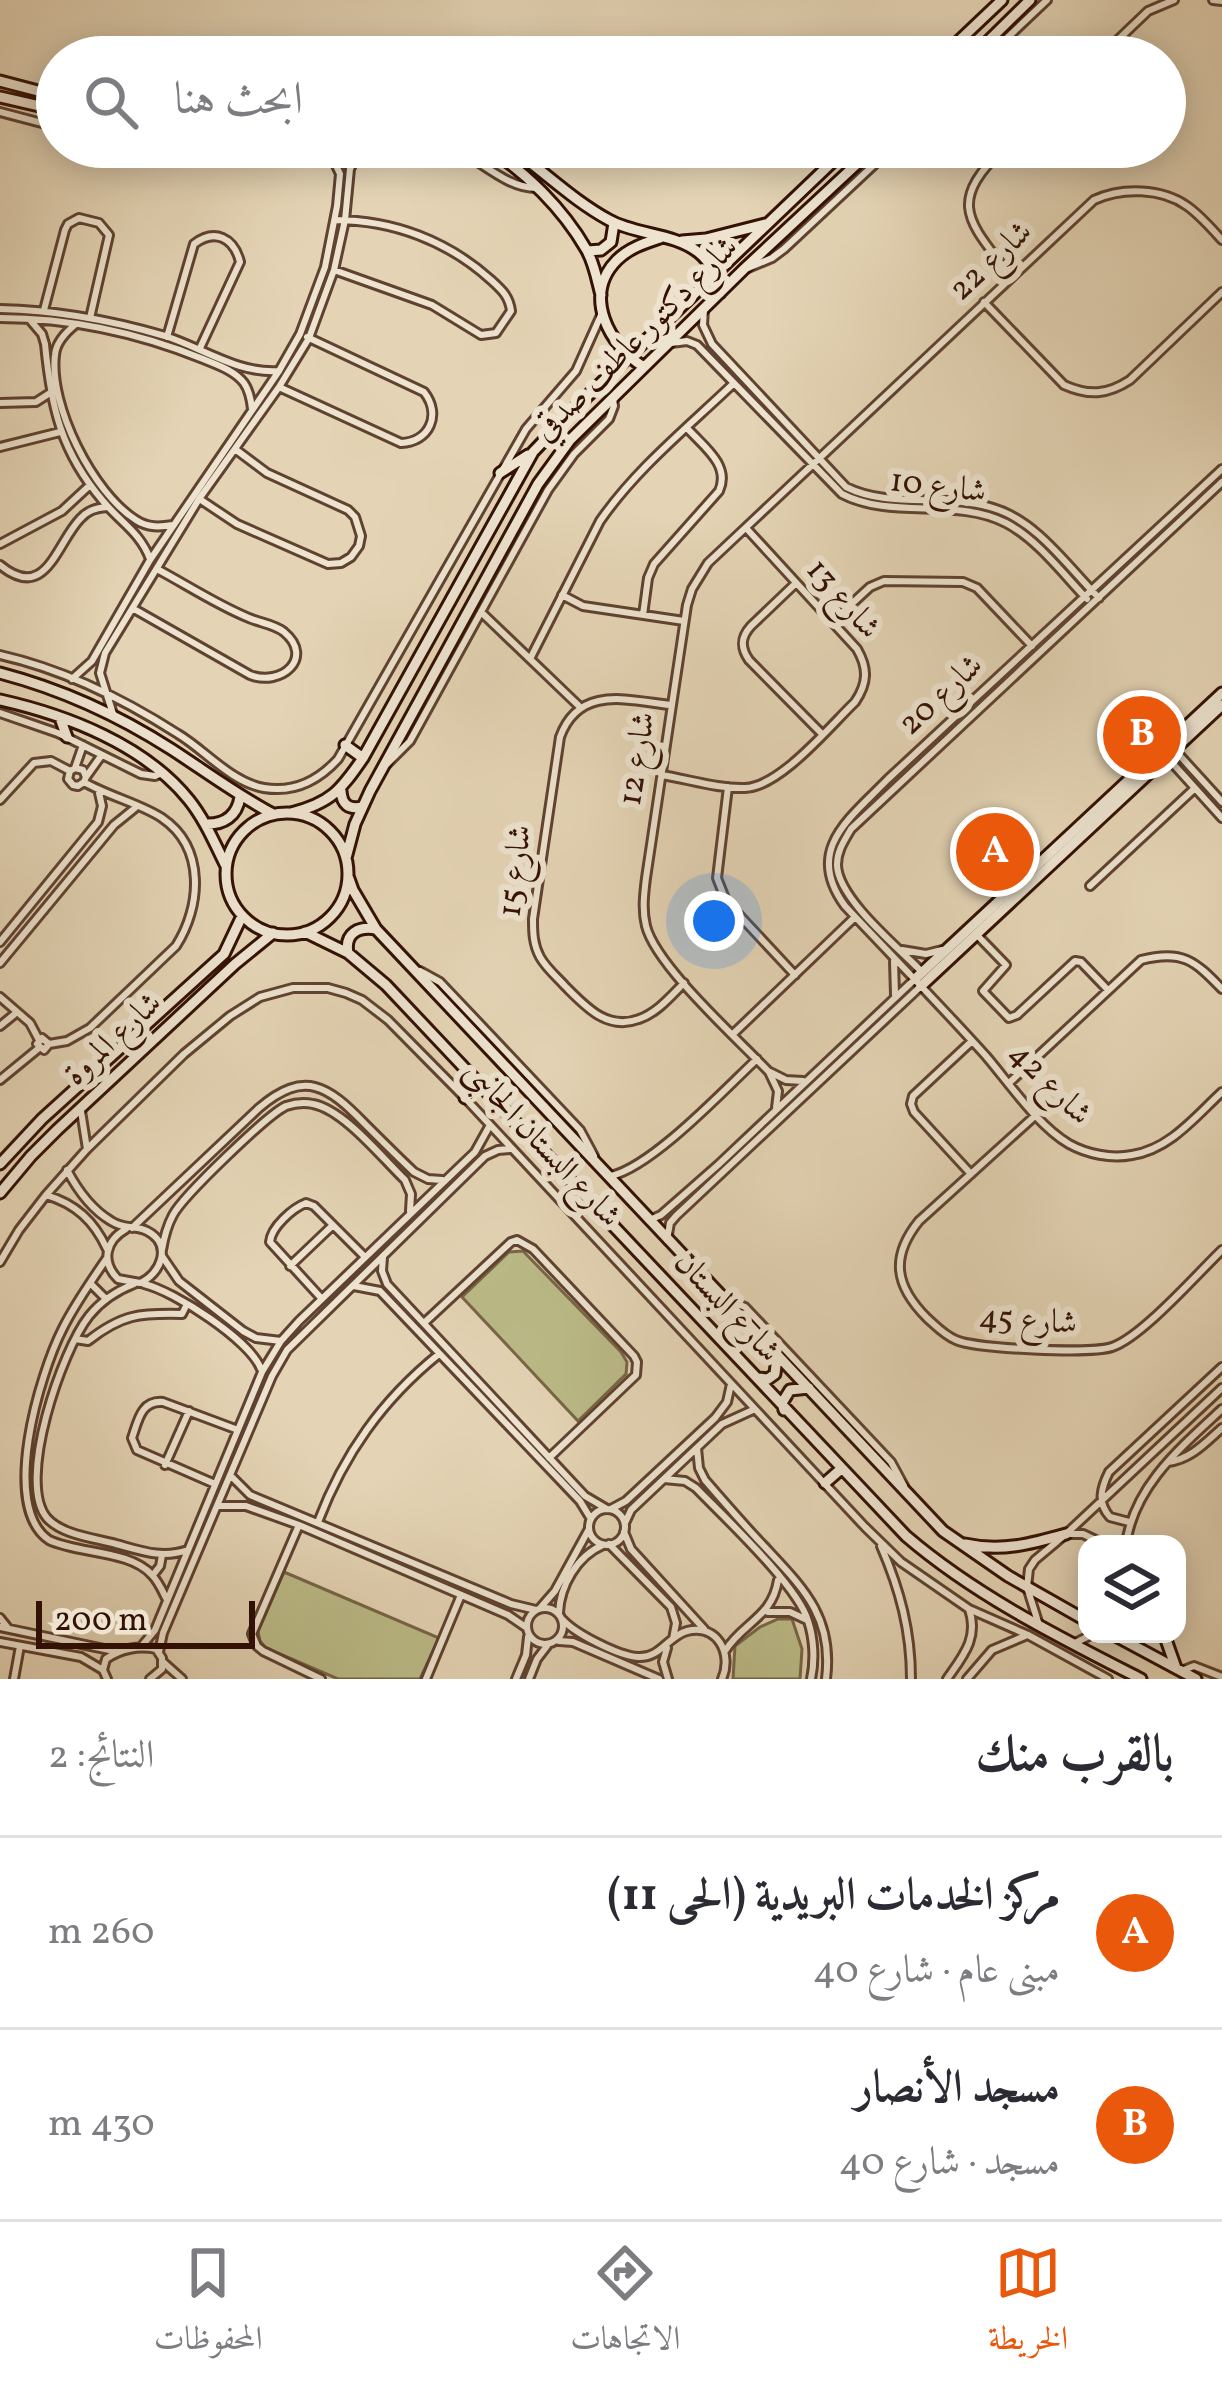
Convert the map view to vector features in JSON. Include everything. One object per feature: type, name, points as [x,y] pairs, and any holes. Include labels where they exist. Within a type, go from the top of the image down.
[{"type":"street","points":[[964,36],[1002,0]]},
{"type":"street","points":[[993,36],[1030,0]]},
{"type":"street","points":[[1009,36],[1047,0]]},
{"type":"street","points":[[1122,36],[1148,11],[1174,0]]},
{"type":"street","points":[[0,81],[36,90]]},
{"type":"street","points":[[0,97],[36,106]]},
{"type":"street","points":[[0,112],[36,122]]},
{"type":"street","points":[[72,679],[92,661],[157,569],[196,497],[305,336],[340,220],[338,168]]},
{"type":"street","points":[[114,716],[100,674],[102,663],[150,560],[279,387],[305,336],[334,269],[350,168]]},
{"type":"street","points":[[490,168],[519,187],[536,188]]},
{"type":"street","points":[[516,168],[588,251],[610,336],[644,368]]},
{"type":"street","points":[[536,168],[614,223],[698,252],[715,273],[720,293]]},
{"type":"street","name":"شارع دكتور عاطف صدقي","points":[[341,791],[533,452],[826,168]]},
{"type":"street","name":"شارع دكتور عاطف صدقي","points":[[346,858],[362,807],[538,484],[570,440],[852,168]]},
{"type":"street","points":[[744,269],[784,249],[871,168]]},
{"type":"street","points":[[983,168],[970,189],[971,225],[1011,277]]},
{"type":"street","name":"شارع 22","points":[[816,464],[1094,200],[1122,191],[1182,202],[1222,239]]},
{"type":"street","points":[[44,310],[65,230],[80,218],[99,224],[109,235],[90,321]]},
{"type":"street","points":[[334,269],[432,305],[481,335],[496,333],[511,311],[502,290],[448,249],[391,226],[340,220]]},
{"type":"street","points":[[674,241],[706,239],[770,222]]},
{"type":"street","points":[[588,251],[601,250],[610,242],[614,223]]},
{"type":"street","points":[[167,337],[194,244],[205,236],[229,240],[240,262],[198,353]]},
{"type":"street","points":[[601,295],[605,277],[617,260],[634,247],[660,238]]},
{"type":"street","points":[[984,302],[1064,385],[1098,394],[1130,380],[1222,292]]},
{"type":"street","name":"شارع 10","points":[[704,309],[703,325],[712,344],[842,494],[855,501],[977,513],[1004,522],[1095,601]]},
{"type":"street","points":[[0,314],[44,310],[167,337],[233,372],[244,382],[252,410]]},
{"type":"street","points":[[273,814],[114,716],[1,674],[3,656],[106,694],[179,734],[255,786],[286,789],[315,780],[338,759],[526,429],[576,371],[603,310]]},
{"type":"street","points":[[0,314],[76,324],[90,321],[250,370],[279,371]]},
{"type":"street","points":[[28,318],[42,334],[61,432],[77,456],[137,521],[173,525]]},
{"type":"street","points":[[76,324],[62,337],[55,355],[62,406],[77,456],[90,485],[139,537],[150,560]]},
{"type":"street","points":[[279,387],[401,443],[415,442],[428,431],[434,412],[424,392],[305,336]]},
{"type":"street","name":"شارع 10","points":[[668,344],[687,341],[697,345],[816,464]]},
{"type":"street","points":[[530,659],[611,506],[734,383]]},
{"type":"street","points":[[0,403],[36,402],[50,393]]},
{"type":"street","points":[[384,766],[410,741],[556,477],[609,419],[613,398]]},
{"type":"street","points":[[643,615],[654,564],[724,481],[717,461],[687,428]]},
{"type":"street","points":[[0,447],[61,432]]},
{"type":"street","points":[[196,497],[237,524],[328,564],[352,556],[359,546],[360,526],[348,510],[267,472],[235,449]]},
{"type":"street","points":[[500,473],[533,452]]},
{"type":"street","name":"شارع 12","points":[[770,1072],[656,951],[646,928],[643,903],[687,604],[700,574],[816,464]]},
{"type":"street","name":"شارع 20","points":[[897,954],[841,884],[837,865],[851,830],[1088,594],[1222,470]]},
{"type":"street","name":"شارع 20","points":[[922,979],[832,888],[827,867],[831,844],[888,779],[1031,651],[1095,601],[1222,482]]},
{"type":"street","points":[[0,544],[70,506],[90,485]]},
{"type":"street","points":[[0,565],[21,577],[39,575],[79,519],[107,506]]},
{"type":"street","name":"شارع 13","points":[[661,775],[728,786],[770,781],[856,702],[863,690],[864,661],[856,649],[746,528]]},
{"type":"street","points":[[129,606],[250,676],[272,679],[291,668],[296,650],[278,628],[248,618],[157,569]]},
{"type":"street","points":[[832,622],[877,584],[963,581],[976,588],[1031,651]]},
{"type":"street","points":[[796,583],[744,633],[742,642],[749,660],[822,734]]},
{"type":"street","points":[[562,595],[583,606],[684,621]]},
{"type":"street","points":[[481,612],[580,707],[609,699],[671,705]]},
{"type":"street","points":[[646,1219],[661,1215],[894,999],[977,934],[1222,693]]},
{"type":"street","points":[[0,700],[96,733],[162,773],[206,824],[226,866],[229,893],[242,916],[273,934],[305,932],[322,924],[335,911],[348,876],[346,858],[332,832],[306,815],[291,812]]},
{"type":"street","points":[[668,1241],[676,1216],[922,979],[950,946],[1222,705]]},
{"type":"street","name":"شارع 15","points":[[580,707],[568,718],[560,737],[533,939],[554,974],[604,1019],[638,1020],[684,983]]},
{"type":"street","points":[[0,713],[67,737],[148,776],[162,773]]},
{"type":"street","points":[[60,718],[67,737]]},
{"type":"street","points":[[83,745],[68,779],[73,785],[80,786],[102,755]]},
{"type":"street","points":[[345,746],[363,758]]},
{"type":"street","points":[[1167,749],[1222,802]]},
{"type":"street","points":[[1167,749],[1179,770],[1222,818]]},
{"type":"street","points":[[205,773],[215,760]]},
{"type":"street","points":[[0,800],[34,763],[51,761],[83,770],[85,780],[98,790],[168,822],[183,840],[196,883],[192,916],[176,946],[90,1028],[46,1049],[30,1023],[0,997]]},
{"type":"street","points":[[1179,770],[1186,763]]},
{"type":"street","points":[[728,786],[717,878],[720,890],[795,975]]},
{"type":"street","points":[[1090,886],[1195,788]]},
{"type":"street","points":[[0,942],[98,822],[102,806],[98,790]]},
{"type":"street","points":[[226,866],[231,848],[256,821],[316,806],[341,791],[346,806],[362,807]]},
{"type":"street","points":[[206,824],[229,818],[240,797]]},
{"type":"street","points":[[0,963],[114,825],[136,807]]},
{"type":"street","name":"شارع البستان","points":[[348,876],[376,929],[904,1490],[956,1542],[1078,1616]]},
{"type":"street","points":[[45,887],[55,896]]},
{"type":"street","name":"شارع المروة","points":[[0,1164],[42,1119],[224,954],[242,916]]},
{"type":"street","points":[[733,1034],[856,917]]},
{"type":"street","points":[[348,953],[347,942],[355,931],[376,929]]},
{"type":"street","name":"شارع البستان","points":[[305,932],[348,953],[386,985],[841,1469],[925,1552],[1040,1628],[1073,1644],[1115,1676],[1141,1679]]},
{"type":"street","name":"شارع المروة","points":[[0,1192],[80,1108],[273,934]]},
{"type":"street","points":[[977,934],[1006,965],[983,991],[1009,1018],[1075,962],[1081,962],[1107,989]]},
{"type":"street","points":[[894,999],[897,954],[950,946]]},
{"type":"street","points":[[1009,1083],[1141,960],[1182,956],[1200,966],[1222,989]]},
{"type":"street","name":"شارع 42","points":[[922,979],[1052,1132],[1089,1153],[1131,1156],[1151,1150],[1172,1139],[1222,1092]]},
{"type":"street","name":"شارع البستان الجانبى","points":[[87,1149],[184,1054],[260,997],[309,987],[346,993],[374,1008],[465,1098],[901,1562],[969,1609],[1115,1676]]},
{"type":"street","points":[[0,1026],[16,1012]]},
{"type":"street","points":[[971,1040],[913,1096],[911,1104],[971,1174]]},
{"type":"street","points":[[0,1080],[39,1044]]},
{"type":"street","points":[[608,1177],[624,1173],[650,1155],[757,1059]]},
{"type":"street","points":[[770,1072],[792,1081],[806,1080]]},
{"type":"street","points":[[770,1072],[778,1091],[776,1108]]},
{"type":"street","points":[[465,1098],[480,1084]]},
{"type":"street","points":[[167,1600],[153,1575],[140,1565],[44,1537],[24,1517],[18,1497],[26,1426],[42,1376],[62,1330],[118,1234],[153,1208],[269,1099],[291,1087],[316,1086],[336,1094],[416,1173],[446,1180]]},
{"type":"street","points":[[188,1550],[162,1556],[64,1529],[41,1510],[36,1489],[43,1435],[74,1339],[106,1299],[156,1274],[174,1214],[266,1120],[285,1107],[320,1105],[340,1117],[407,1185],[412,1199],[409,1216]]},
{"type":"street","points":[[0,1262],[19,1230],[87,1149],[80,1108]]},
{"type":"street","name":"شارع 45","points":[[1036,1114],[908,1235],[901,1252],[903,1287],[942,1333],[965,1343],[1086,1351],[1116,1346],[1222,1250]]},
{"type":"street","points":[[181,1679],[159,1652],[167,1600],[262,1372],[281,1341],[473,1154],[490,1125]]},
{"type":"street","points":[[141,1647],[159,1632],[287,1350],[480,1162],[494,1151],[512,1149]]},
{"type":"street","points":[[473,1154],[480,1162]]},
{"type":"street","points":[[67,1170],[97,1211],[129,1229],[154,1236],[179,1281],[243,1331],[281,1341]]},
{"type":"street","points":[[407,1185],[416,1173]]},
{"type":"street","points":[[46,1195],[84,1215],[118,1279],[170,1292],[250,1351],[262,1372]]},
{"type":"street","points":[[322,1299],[272,1246],[270,1238],[299,1205],[310,1204],[365,1257]]},
{"type":"street","points":[[153,1208],[174,1214]]},
{"type":"street","points":[[290,1266],[333,1225]]},
{"type":"street","points":[[389,1235],[396,1242]]},
{"type":"street","points":[[424,1323],[517,1240],[528,1244],[634,1356],[636,1375],[549,1458]]},
{"type":"street","points":[[383,1255],[387,1284],[463,1372],[585,1501],[621,1516],[632,1549],[725,1651],[722,1679]]},
{"type":"street","points":[[89,1283],[106,1299]]},
{"type":"street","points":[[380,1291],[387,1284]]},
{"type":"street","points":[[350,1286],[380,1291],[463,1372],[585,1501],[594,1539],[607,1544],[671,1607],[676,1623],[663,1662],[668,1679]]},
{"type":"street","points":[[721,1298],[745,1306],[892,1462],[904,1490]]},
{"type":"street","points":[[74,1339],[88,1341],[128,1316],[180,1315],[187,1304]]},
{"type":"street","points":[[250,1351],[256,1338]]},
{"type":"street","points":[[318,1522],[347,1456],[368,1425],[440,1354]]},
{"type":"street","points":[[753,1376],[768,1379],[775,1374],[777,1356]]},
{"type":"street","points":[[1129,1522],[1109,1517],[1101,1499],[1109,1472],[1222,1367]]},
{"type":"street","points":[[516,1679],[526,1655],[529,1618],[555,1591],[600,1510],[626,1501],[722,1411],[731,1384]]},
{"type":"street","points":[[784,1409],[782,1403],[790,1390],[809,1388]]},
{"type":"street","points":[[1040,1628],[1027,1588],[1035,1560],[1222,1388]]},
{"type":"street","points":[[253,1394],[263,1398]]},
{"type":"street","points":[[215,1484],[142,1455],[132,1438],[142,1410],[155,1401],[238,1430]]},
{"type":"street","points":[[529,1679],[536,1659],[562,1634],[560,1602],[578,1563],[590,1551],[620,1539],[633,1509],[732,1418],[755,1408]]},
{"type":"street","points":[[1127,1535],[1138,1502],[1168,1462],[1222,1409]]},
{"type":"street","points":[[166,1465],[189,1411]]},
{"type":"street","points":[[722,1411],[729,1411],[732,1418]]},
{"type":"street","points":[[1168,1462],[1192,1454],[1222,1427]]},
{"type":"street","points":[[697,1448],[705,1480],[810,1598],[826,1646],[826,1679]]},
{"type":"street","points":[[825,1483],[841,1469]]},
{"type":"street","points":[[230,1475],[247,1494],[511,1604],[550,1608],[576,1631],[635,1657],[647,1656],[688,1631],[740,1632]]},
{"type":"street","points":[[664,1479],[696,1487],[795,1597],[808,1621],[812,1679]]},
{"type":"street","points":[[696,1487],[698,1480],[705,1480]]},
{"type":"street","points":[[242,1505],[247,1494]]},
{"type":"street","points":[[626,1501],[633,1509]]},
{"type":"street","points":[[217,1506],[242,1505],[299,1526],[513,1617],[540,1644],[573,1642],[658,1679]]},
{"type":"street","points":[[299,1526],[252,1634],[257,1646],[269,1655],[321,1679]]},
{"type":"street","points":[[342,1544],[346,1534]]},
{"type":"street","points":[[956,1542],[1004,1548],[1066,1534],[1085,1535]]},
{"type":"street","points":[[880,1542],[905,1612],[911,1679]]},
{"type":"street","points":[[758,1554],[766,1548]]},
{"type":"street","points":[[153,1575],[162,1556]]},
{"type":"street","points":[[725,1651],[764,1613],[775,1596],[778,1576]]},
{"type":"street","points":[[426,1679],[461,1595]]},
{"type":"street","points":[[967,1679],[976,1652],[969,1609]]},
{"type":"street","points":[[764,1613],[784,1611],[808,1621]]},
{"type":"street","points":[[0,1618],[4,1627],[119,1652]]},
{"type":"street","points":[[947,1679],[976,1652],[1028,1635]]},
{"type":"street","points":[[0,1642],[89,1660],[104,1670]]},
{"type":"street","points":[[1073,1644],[1078,1642]]},
{"type":"street","points":[[1129,1643],[1196,1679]]},
{"type":"street","points":[[1168,1643],[1178,1669]]},
{"type":"street","points":[[14,1679],[20,1646]]},
{"type":"street","points":[[89,1660],[91,1646]]},
{"type":"street","points":[[813,1648],[826,1646]]},
{"type":"street","points":[[107,1679],[106,1659],[119,1652],[151,1647],[159,1652]]},
{"type":"street","points":[[150,1679],[160,1672],[163,1662]]},
{"type":"street","points":[[1178,1669],[1194,1666],[1222,1677]]},
{"type":"green space","points":[[523,1251],[627,1362],[626,1374],[578,1421],[462,1297],[509,1252]]},
{"type":"green space","points":[[284,1572],[439,1638],[420,1679],[338,1679],[266,1648],[258,1631]]},
{"type":"green space","points":[[778,1619],[792,1619],[802,1649],[800,1679],[733,1679],[735,1646]]},
{"type":"place","name":"مسجد الأنصار","points":[[1142,735]]},
{"type":"place","name":"مركز الخدمات البريدية (الحى 11)","points":[[995,852]]}]
